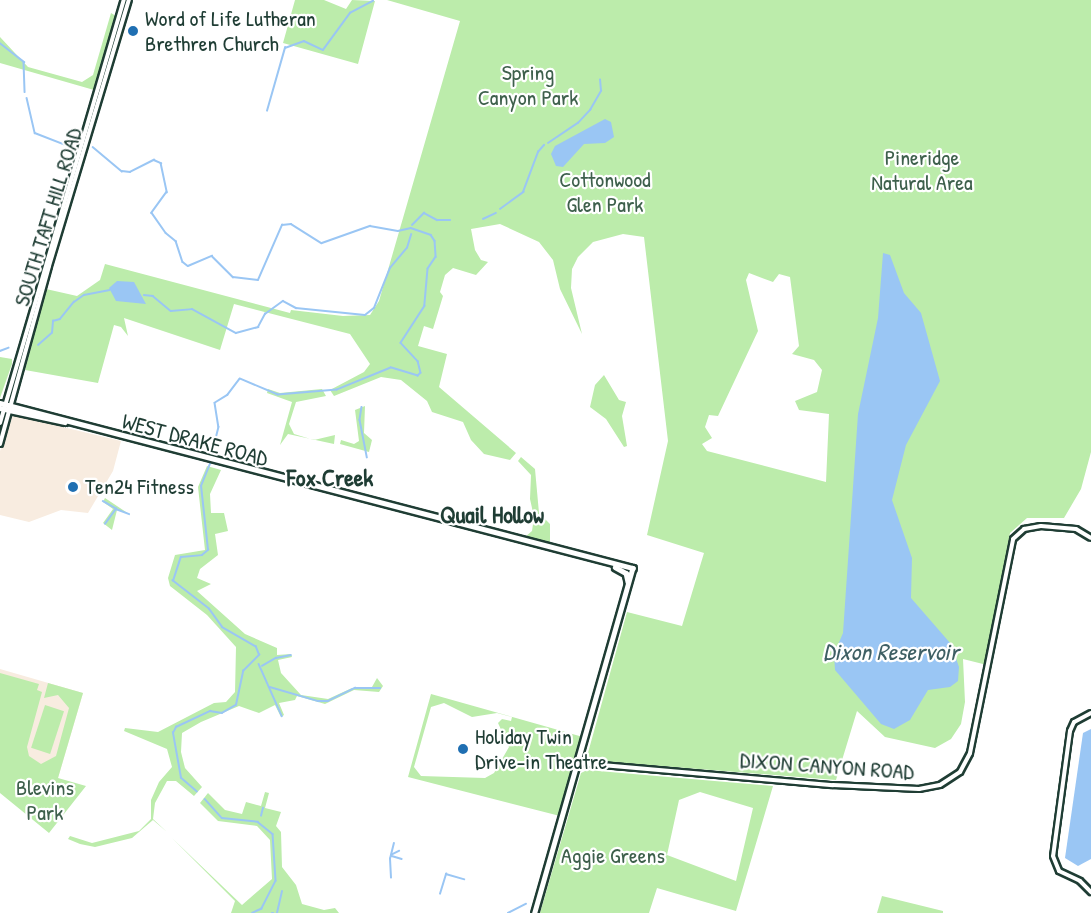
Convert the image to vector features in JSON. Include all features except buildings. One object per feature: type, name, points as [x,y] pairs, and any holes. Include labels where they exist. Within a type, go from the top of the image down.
[{"type":"main road","name":"WEST DRAKE ROAD","points":[[5,407],[613,566],[633,568],[628,585]]},
{"type":"main road","points":[[535,913],[628,585],[626,573],[613,566]]},
{"type":"street","name":"SOUTH TAFT HILL ROAD","points":[[0,444],[5,407],[124,0]]},
{"type":"street","name":"SOUTH TAFT HILL ROAD","points":[[0,423],[129,0]]},
{"type":"street","name":"DIXON CANYON ROAD","points":[[579,763],[832,784],[917,789],[940,785],[960,772],[970,753],[1013,539],[1024,529],[1041,526],[1076,529],[1091,538]]},
{"type":"street","points":[[1091,713],[1078,719],[1070,731],[1053,856],[1059,871],[1080,881],[1091,892]]},
{"type":"shaded area","points":[[13,415],[121,441],[113,471],[88,513],[61,510],[29,522],[0,515],[0,451]]},
{"type":"shaded area","points":[[0,669],[83,693],[58,778],[0,762]]},
{"type":"green space","points":[[295,0],[324,0],[346,9],[352,0],[375,1],[358,64],[283,43]]},
{"type":"green space","name":"Pineridge Natural Area","points":[[387,0],[1091,0],[1091,452],[1081,489],[1064,518],[1027,518],[1010,533],[987,665],[963,659],[965,702],[961,724],[951,739],[935,748],[885,737],[857,711],[836,780],[586,760],[627,612],[682,626],[704,553],[647,535],[668,441],[644,237],[623,234],[593,242],[578,257],[572,269],[571,288],[582,334],[560,289],[553,260],[539,242],[500,224],[471,229],[475,250],[481,260],[488,262],[476,275],[453,268],[445,275],[440,292],[443,296],[433,329],[424,326],[418,346],[447,354],[439,387],[516,453],[510,460],[484,454],[471,440],[463,422],[432,412],[427,401],[401,380],[381,377],[334,396],[330,390],[364,372],[370,364],[350,334],[234,304],[220,350],[124,318],[128,336],[121,327],[114,325],[98,383],[25,370],[46,289],[77,296],[100,280],[105,264],[290,313],[291,310],[343,316],[370,315],[379,301],[460,21]],"holes":[[[749,273],[773,282],[779,274],[790,277],[799,346],[792,354],[814,360],[822,370],[817,392],[795,401],[799,410],[829,414],[826,482],[707,451],[702,444],[712,438],[705,427],[709,415],[718,416],[758,331],[746,280]]]},
{"type":"green space","points":[[111,13],[116,16],[94,90],[0,63],[0,37],[28,67],[82,82],[93,75]]},
{"type":"green space","points":[[0,357],[12,359],[12,364],[0,398]]},
{"type":"green space","points":[[604,375],[619,400],[626,402],[622,416],[627,446],[624,447],[606,419],[590,407],[595,385]]},
{"type":"green space","points":[[268,389],[280,393],[322,389],[326,396],[296,402],[289,424],[294,434],[310,439],[288,434],[280,445],[292,402],[267,393]]},
{"type":"green space","points":[[365,406],[364,433],[372,440],[369,452],[340,444],[341,440],[354,444],[359,441],[355,410]]},
{"type":"green space","points":[[335,435],[334,444],[315,440]]},
{"type":"green space","points":[[521,457],[535,469],[539,513],[550,524],[550,543],[525,537],[532,531],[534,517],[530,499],[531,475],[518,461]]},
{"type":"green space","points":[[207,466],[221,470],[210,494],[211,513],[224,513],[228,531],[215,534],[218,555],[200,569],[197,578],[211,584],[197,591],[245,634],[277,648],[277,655],[291,654],[292,657],[278,660],[281,673],[301,695],[328,699],[352,688],[372,687],[377,678],[383,686],[379,692],[354,690],[325,704],[297,696],[295,700],[279,703],[284,715],[281,717],[275,705],[259,713],[239,706],[201,722],[182,733],[181,752],[185,768],[202,787],[194,796],[176,781],[167,781],[155,803],[153,819],[167,832],[153,820],[132,838],[95,847],[80,844],[68,839],[70,836],[92,843],[139,831],[151,819],[151,800],[159,782],[172,767],[167,749],[124,731],[125,728],[158,732],[214,703],[226,702],[235,692],[236,647],[207,615],[170,586],[168,578],[175,555],[205,550],[198,487]]},
{"type":"green space","points":[[105,498],[129,514],[117,510],[112,530],[103,523],[113,509],[103,502]]},
{"type":"green space","name":"Blevins Park","points":[[0,673],[39,684],[37,690],[42,692],[27,747],[29,756],[41,764],[56,756],[69,708],[58,695],[44,698],[48,683],[83,693],[58,778],[86,786],[49,833],[0,793]]},
{"type":"green space","points":[[431,694],[583,737],[560,816],[408,777]],"holes":[[[444,703],[472,717],[497,713],[512,717],[511,721],[502,719],[498,723],[509,747],[494,773],[485,778],[421,776],[414,767],[431,707]]]},
{"type":"green space","points":[[45,705],[64,711],[50,754],[31,748]]},
{"type":"green space","name":"Aggie Greens","points":[[587,770],[773,786],[736,911],[657,888],[649,913],[540,913],[581,773]],"holes":[[[700,792],[753,808],[736,881],[667,855],[679,800]]]},
{"type":"green space","points":[[265,792],[269,793],[265,808],[281,812],[276,826],[281,832],[282,867],[296,885],[302,904],[324,910],[335,908],[339,913],[231,913],[235,901],[172,838],[242,905],[272,879],[270,840],[257,826],[218,821],[200,803],[208,793],[225,810],[242,814],[246,802],[261,806]]},
{"type":"green space","points":[[882,896],[943,911],[943,913],[877,913]]},
{"type":"water","points":[[605,119],[611,122],[614,137],[605,143],[584,144],[563,167],[556,166],[551,154],[555,146]]},
{"type":"water","name":"Dixon Reservoir","points":[[883,253],[890,255],[904,293],[921,313],[940,381],[906,445],[892,500],[912,558],[911,598],[951,644],[959,667],[958,681],[950,687],[928,690],[910,720],[894,729],[881,724],[835,670],[834,654],[843,633],[858,414],[878,318]]},
{"type":"water","points":[[117,281],[134,282],[146,304],[116,301],[109,288]]},
{"type":"water","points":[[1091,729],[1091,859],[1078,866],[1065,858],[1083,733]]},
{"type":"waterway","points":[[267,111],[285,48],[304,41],[323,50],[350,13],[373,1]]},
{"type":"waterway","points":[[0,43],[24,62],[25,92]]},
{"type":"waterway","points":[[548,143],[578,123],[590,110],[601,91],[600,80]]},
{"type":"waterway","points":[[27,98],[35,133],[76,149]]},
{"type":"waterway","points":[[500,209],[523,192],[538,152],[544,145]]},
{"type":"waterway","points":[[93,147],[122,171],[130,172],[154,160],[161,163],[167,192],[152,213],[166,233],[176,241],[183,262],[188,266],[212,256],[233,277],[258,280],[282,225],[291,224],[322,243],[370,226],[398,231],[411,228],[431,235],[435,241],[436,257],[428,269],[425,306],[401,343],[418,361],[421,373],[418,376],[391,368],[337,390],[278,395],[240,379],[228,395],[215,403],[219,427],[212,456]]},
{"type":"waterway","points":[[412,225],[424,213],[437,220],[450,220]]},
{"type":"waterway","points":[[483,219],[496,213]]},
{"type":"waterway","points":[[144,295],[153,296],[171,311],[192,309],[236,333],[258,327],[265,314],[283,301],[296,308],[365,315],[374,308],[390,268],[407,248],[411,235]]},
{"type":"waterway","points":[[38,345],[52,333],[53,321],[60,319],[74,302],[84,295],[110,290]]},
{"type":"waterway","points":[[0,351],[8,348]]},
{"type":"waterway","points":[[362,407],[360,420],[367,457]]},
{"type":"waterway","points":[[197,792],[181,778],[173,733],[176,727],[210,711],[222,713],[236,705],[243,671],[259,655],[256,647],[222,627],[209,609],[173,581],[181,557],[202,555],[208,550],[201,486],[211,461]]},
{"type":"waterway","points":[[103,501],[115,508]]},
{"type":"waterway","points":[[105,524],[116,509],[129,514]]},
{"type":"waterway","points":[[262,666],[276,658],[291,655]]},
{"type":"waterway","points":[[259,664],[282,716]]},
{"type":"waterway","points":[[270,687],[318,701],[328,701],[355,688],[380,688]]},
{"type":"waterway","points":[[205,799],[222,818],[258,822],[273,834],[276,881],[262,909],[253,913]]},
{"type":"waterway","points":[[261,816],[263,808]]},
{"type":"waterway","points":[[391,878],[390,859],[394,843]]},
{"type":"waterway","points":[[391,855],[399,851]]},
{"type":"waterway","points":[[392,856],[402,859]]},
{"type":"waterway","points":[[440,894],[446,874],[464,879]]},
{"type":"waterway","points":[[277,913],[282,892]]},
{"type":"waterway","points":[[508,913],[526,904]]},
{"type":"place","name":"Word of Life Lutheran Brethren Church","points":[[133,31]]},
{"type":"place","name":"Ten24 Fitness","points":[[73,487]]},
{"type":"place","name":"Holiday Twin Drive-in Theatre","points":[[463,749]]},
{"type":"district","name":"Fox Creek","points":[[330,478]]},
{"type":"district","name":"Quail Hollow","points":[[492,515]]},
{"type":"park label","name":"Spring Canyon Park","points":[[528,84]]},
{"type":"park label","name":"Cottonwood Glen Park","points":[[605,192]]}]
